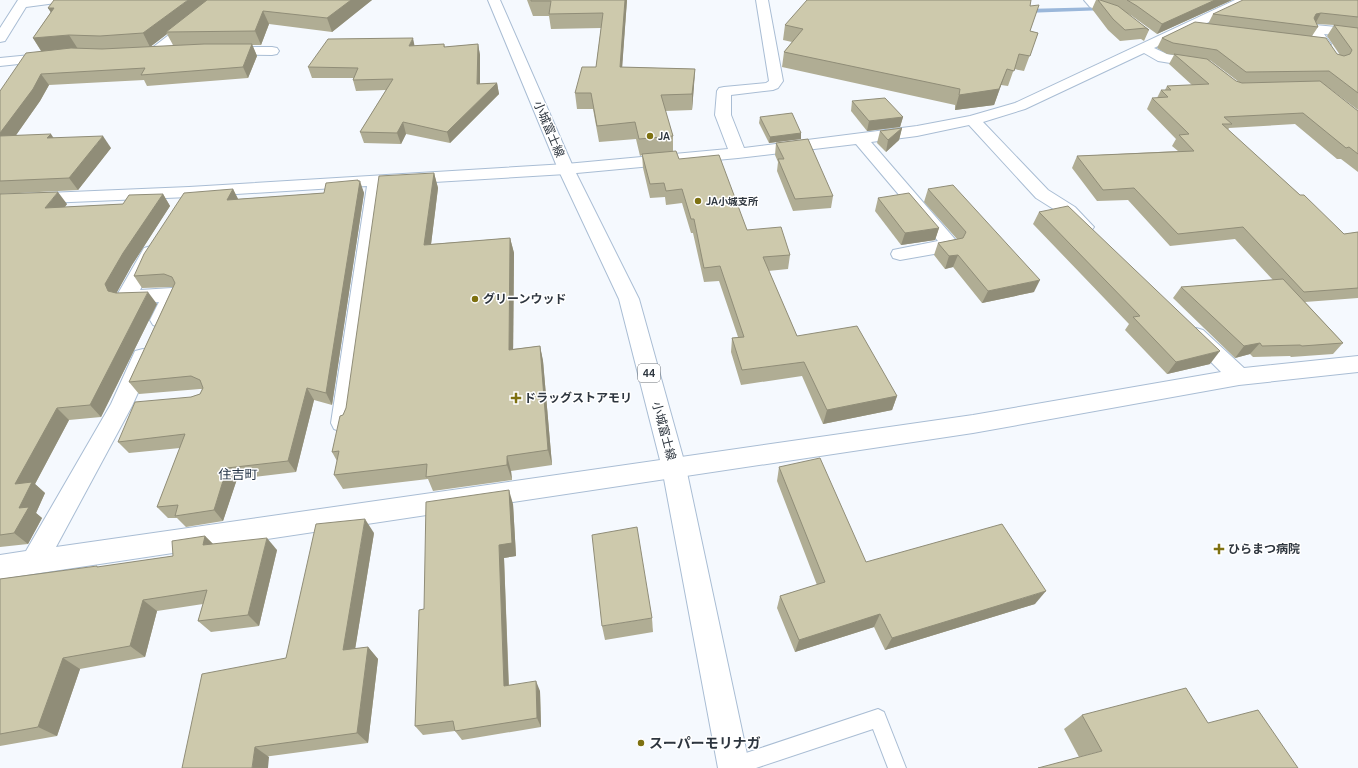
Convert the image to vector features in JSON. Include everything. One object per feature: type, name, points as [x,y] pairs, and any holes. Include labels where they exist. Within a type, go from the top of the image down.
[{"type":"street","points":[[0,38],[22,2],[52,0]]},
{"type":"street","points":[[155,52],[222,0]]},
{"type":"street","name":"小城富士線","points":[[494,0],[566,170],[629,299],[674,468],[734,767]]},
{"type":"street","points":[[738,153],[723,115],[724,91],[768,86],[773,85],[776,81],[762,0]]},
{"type":"street","points":[[0,200],[189,192],[566,170],[738,153],[917,131],[973,120],[1020,106],[1246,0]]},
{"type":"street","points":[[1092,2],[1118,13],[1131,23]]},
{"type":"street","points":[[1187,28],[1206,31]]},
{"type":"street","points":[[1293,41],[1328,50],[1315,29],[1358,33]]},
{"type":"street","points":[[1144,33],[1150,45],[1163,58],[1206,65],[1212,69]]},
{"type":"street","points":[[209,50],[272,51]]},
{"type":"street","points":[[124,54],[178,51]]},
{"type":"street","points":[[0,62],[63,55]]},
{"type":"street","points":[[973,120],[1042,194],[1069,211],[1097,238]]},
{"type":"street","points":[[860,139],[950,245],[900,254]]},
{"type":"street","points":[[342,423],[376,180]]},
{"type":"street","points":[[176,212],[189,192]]},
{"type":"street","points":[[33,563],[121,406],[172,295],[126,297],[142,266],[163,232]]},
{"type":"street","points":[[1182,322],[1239,377]]},
{"type":"street","points":[[0,567],[973,424],[1239,377],[1358,364]]},
{"type":"street","points":[[121,406],[145,404]]},
{"type":"lane","points":[[734,767],[878,718],[897,768]]},
{"type":"building","points":[[54,0],[188,0],[143,33],[100,36],[69,35],[33,38],[54,8],[48,8]]},
{"type":"building","points":[[207,0],[351,0],[327,18],[263,11],[255,31],[166,32]]},
{"type":"building","points":[[531,0],[625,0],[620,67],[695,69],[692,94],[661,95],[673,136],[639,139],[635,122],[597,126],[591,93],[575,93],[582,67],[596,67],[603,13],[549,14],[551,1]]},
{"type":"building","points":[[807,0],[1031,0],[1030,6],[1039,5],[1030,31],[1038,33],[1030,56],[1019,54],[1014,71],[1007,69],[999,89],[959,95],[960,89],[784,52],[803,29],[785,25]]},
{"type":"building","points":[[1098,0],[1118,6],[1149,30],[1146,28],[1125,30],[1113,19]]},
{"type":"building","points":[[1127,0],[1215,0],[1162,24]]},
{"type":"building","points":[[1243,0],[1358,0],[1358,17],[1321,13],[1316,14],[1314,18],[1318,27],[1213,14]]},
{"type":"building","points":[[1195,22],[1326,38],[1337,54],[1344,56],[1350,54],[1352,50],[1334,25],[1358,28],[1358,93],[1329,71],[1246,72],[1217,50],[1173,43],[1162,38]]},
{"type":"building","points":[[413,38],[409,46],[444,44],[444,47],[478,44],[477,84],[497,83],[447,132],[403,122],[397,133],[360,132],[393,79],[353,80],[358,68],[308,67],[328,39]]},
{"type":"building","points":[[204,44],[252,44],[243,67],[141,75],[145,68],[41,74],[33,89],[0,133],[0,91],[26,53],[71,48],[102,49]]},
{"type":"building","points":[[1174,54],[1207,59],[1236,81],[1242,83],[1320,81],[1358,111],[1358,154],[1349,147],[1346,148],[1303,113],[1224,117],[1232,124],[1222,124],[1300,195],[1304,195],[1344,234],[1358,232],[1358,288],[1304,292],[1243,227],[1178,234],[1134,188],[1103,190],[1077,156],[1194,151],[1179,135],[1189,134],[1152,98],[1168,97],[1161,90],[1171,90],[1167,86],[1209,84]]},
{"type":"building","points":[[885,98],[903,117],[869,121],[852,101]]},
{"type":"building","points":[[792,113],[801,133],[770,137],[760,117]]},
{"type":"building","points":[[902,128],[888,140],[880,131]]},
{"type":"building","points":[[51,134],[47,138],[103,136],[69,178],[0,181],[0,136]]},
{"type":"building","points":[[808,139],[833,196],[795,199],[778,159],[784,159],[776,143]]},
{"type":"building","points":[[676,151],[679,159],[719,155],[747,230],[781,227],[790,255],[763,257],[797,336],[857,326],[897,396],[827,410],[804,362],[742,370],[732,338],[744,337],[720,266],[704,268],[694,219],[691,219],[682,189],[666,191],[664,183],[650,184],[642,154]]},
{"type":"building","points":[[434,173],[424,245],[510,238],[509,350],[540,346],[548,450],[507,456],[507,465],[426,477],[427,464],[334,475],[339,451],[332,452],[340,416],[343,415],[346,408],[379,176]]},
{"type":"building","points":[[360,181],[326,393],[307,388],[288,461],[227,468],[214,510],[175,516],[178,505],[157,507],[185,434],[118,442],[135,402],[191,397],[200,394],[203,388],[200,380],[191,376],[129,382],[175,283],[172,277],[164,274],[134,276],[144,254],[184,193],[233,189],[227,200],[324,193],[326,183]]},
{"type":"building","points":[[953,185],[1040,280],[988,291],[958,255],[949,256],[938,243],[963,238],[966,232],[928,189]]},
{"type":"building","points":[[58,192],[45,208],[123,204],[129,195],[163,194],[123,253],[105,284],[108,291],[116,293],[148,292],[90,405],[57,408],[15,484],[32,482],[19,508],[29,507],[14,533],[0,535],[0,194]]},
{"type":"building","points":[[909,193],[939,228],[905,233],[878,198]]},
{"type":"building","points":[[1068,206],[1220,351],[1176,362],[1133,317],[1140,316],[1039,212]]},
{"type":"building","points":[[1283,279],[1343,343],[1302,346],[1262,346],[1260,343],[1244,346],[1181,287]]},
{"type":"building","points":[[820,458],[866,562],[1002,524],[1046,591],[892,638],[880,614],[799,640],[780,596],[825,582],[779,467]]},
{"type":"building","points":[[509,490],[512,543],[499,545],[504,686],[536,681],[537,718],[455,731],[453,721],[415,726],[419,610],[424,609],[426,502]]},
{"type":"building","points":[[365,519],[343,650],[368,647],[357,733],[255,747],[252,768],[182,768],[202,674],[286,658],[316,524]]},
{"type":"building","points":[[637,527],[652,618],[602,626],[592,535]]},
{"type":"building","points":[[205,536],[203,545],[267,538],[248,615],[198,621],[207,590],[143,600],[130,646],[63,658],[38,727],[0,734],[0,579],[173,556],[172,541]]},
{"type":"building","points":[[1186,688],[1208,723],[1258,710],[1298,768],[1038,768],[1102,751],[1082,715]]},
{"type":"waterway","points":[[1025,11],[1104,9]]},
{"type":"place","name":"JA","points":[[650,136]]},
{"type":"place","name":"JA小城支所","points":[[698,201]]},
{"type":"place","name":"グリーンウッド","points":[[475,299]]},
{"type":"place","name":"ドラッグストアモリ","points":[[516,398]]},
{"type":"place","name":"ひらまつ病院","points":[[1219,549]]},
{"type":"place","name":"スーパーモリナガ","points":[[641,743]]},
{"type":"district","name":"住吉町","points":[[238,474]]}]
